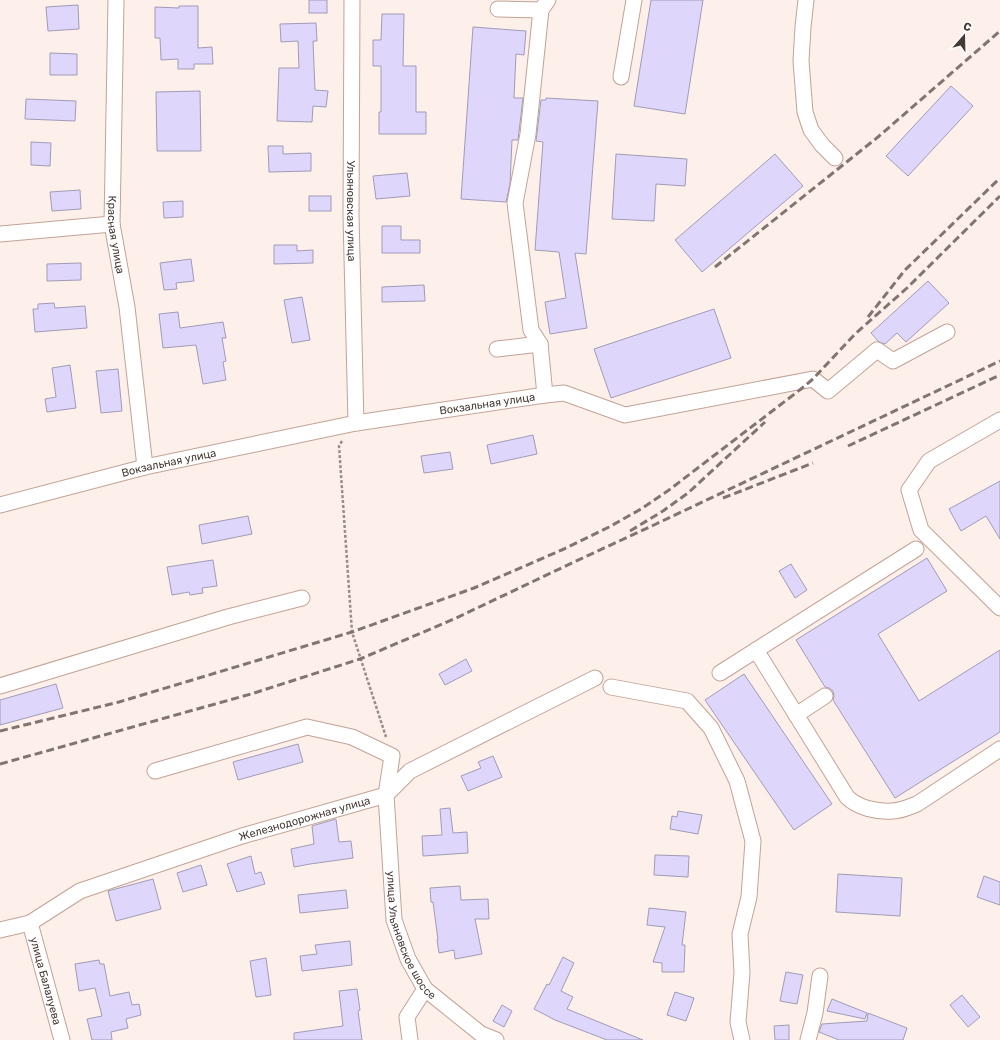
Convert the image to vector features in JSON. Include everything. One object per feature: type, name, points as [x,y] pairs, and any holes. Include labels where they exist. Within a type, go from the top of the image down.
[{"type":"street","name":"Красная улица","points":[[116,0],[112,224],[127,307],[145,467]]},
{"type":"street","name":"Ульяновская улица","points":[[352,0],[351,215],[356,422]]},
{"type":"street","points":[[621,77],[634,0]]},
{"type":"street","points":[[806,0],[801,61],[805,112],[811,130],[822,145],[835,158]]},
{"type":"street","points":[[498,9],[545,5],[528,134],[515,203],[531,330],[540,344],[545,395]]},
{"type":"street","points":[[0,234],[112,224]]},
{"type":"street","name":"Вокзальная улица","points":[[0,505],[145,467],[356,422],[545,395],[564,393],[624,415],[813,378],[828,391],[877,350],[893,361],[947,332]]},
{"type":"street","points":[[497,349],[540,344]]},
{"type":"street","points":[[1000,420],[929,461],[909,490],[921,530],[1000,608]]},
{"type":"street","points":[[720,673],[916,549]]},
{"type":"street","points":[[0,686],[228,617],[302,598]]},
{"type":"street","points":[[756,650],[847,797],[852,802],[880,811],[903,809],[917,804],[1000,749]]},
{"type":"street","name":"Железнодорожная улица","points":[[0,930],[30,922],[80,892],[242,836],[386,796],[410,771],[595,678]]},
{"type":"street","points":[[611,687],[687,701],[711,728],[737,781],[753,841],[748,897],[740,934],[742,973],[738,1022],[742,1040]]},
{"type":"street","points":[[796,715],[825,696]]},
{"type":"street","points":[[155,772],[307,727],[352,737],[392,756]]},
{"type":"street","name":"улица Ульяновское шоссе","points":[[392,756],[386,796],[394,920],[408,959],[425,989],[481,1034],[496,1040]]},
{"type":"street","name":"улица Балалуева","points":[[30,922],[62,1040]]},
{"type":"street","points":[[808,1040],[815,1013],[820,976]]},
{"type":"street","points":[[410,1040],[407,1017],[425,989]]},
{"type":"path","points":[[356,422],[338,446],[352,632],[392,756]]},
{"type":"building","points":[[309,0],[327,0],[327,13],[309,13]]},
{"type":"building","points":[[651,0],[703,0],[685,114],[634,106]]},
{"type":"building","points":[[78,5],[79,29],[48,31],[46,7]]},
{"type":"building","points":[[179,6],[198,6],[198,48],[212,47],[213,64],[194,64],[194,69],[178,69],[178,59],[161,60],[160,38],[155,38],[155,7],[179,8]]},
{"type":"building","points":[[382,14],[404,14],[403,66],[416,66],[416,112],[426,112],[426,134],[379,134],[379,112],[381,112],[381,66],[373,66],[373,40],[381,40]]},
{"type":"building","points":[[316,23],[317,41],[313,41],[315,90],[328,91],[326,107],[313,106],[312,122],[277,121],[279,68],[299,68],[298,41],[281,42],[280,24]]},
{"type":"building","points":[[473,27],[526,31],[524,55],[516,54],[514,98],[523,98],[518,140],[512,140],[510,184],[506,202],[461,199]]},
{"type":"building","points":[[50,53],[77,54],[77,75],[50,75]]},
{"type":"building","points":[[951,86],[973,106],[908,176],[886,156]]},
{"type":"building","points":[[200,91],[201,151],[157,151],[156,92]]},
{"type":"building","points":[[546,98],[598,101],[586,254],[575,253],[587,328],[550,334],[545,302],[566,298],[559,252],[535,250],[543,142],[536,141],[541,100],[546,100]]},
{"type":"building","points":[[26,99],[76,101],[75,121],[25,119]]},
{"type":"building","points":[[31,142],[51,143],[50,166],[31,165]]},
{"type":"building","points":[[268,146],[283,146],[283,154],[311,153],[311,171],[269,172]]},
{"type":"building","points":[[616,154],[687,159],[685,186],[656,184],[654,221],[612,219]]},
{"type":"building","points":[[775,154],[803,186],[702,272],[675,240]]},
{"type":"building","points":[[407,173],[410,196],[376,199],[373,176]]},
{"type":"building","points":[[80,190],[81,209],[52,211],[50,192]]},
{"type":"building","points":[[309,196],[331,196],[331,211],[309,211]]},
{"type":"building","points":[[183,201],[183,217],[164,218],[163,202]]},
{"type":"building","points":[[382,226],[401,226],[401,240],[420,240],[420,253],[382,253]]},
{"type":"building","points":[[274,245],[297,245],[297,251],[313,250],[313,263],[274,264]]},
{"type":"building","points":[[191,259],[194,281],[176,283],[177,289],[164,290],[160,263]]},
{"type":"building","points":[[81,263],[81,280],[47,281],[47,264]]},
{"type":"building","points":[[928,281],[949,303],[906,342],[897,333],[885,344],[879,342],[871,333]]},
{"type":"building","points":[[424,285],[425,301],[382,302],[382,287]]},
{"type":"building","points":[[302,297],[310,340],[292,343],[284,300]]},
{"type":"building","points":[[54,303],[55,308],[85,306],[87,328],[35,332],[33,309],[38,309],[38,304]]},
{"type":"building","points":[[714,309],[731,358],[611,398],[594,349]]},
{"type":"building","points":[[178,312],[180,328],[223,322],[226,338],[222,338],[226,361],[223,362],[226,380],[203,384],[196,345],[163,348],[159,314]]},
{"type":"building","points":[[70,365],[76,408],[47,412],[45,399],[56,397],[52,368]]},
{"type":"building","points":[[118,369],[122,411],[101,413],[96,371]]},
{"type":"building","points":[[533,435],[537,454],[491,464],[487,445]]},
{"type":"building","points":[[450,452],[453,469],[424,473],[421,456]]},
{"type":"building","points":[[1000,481],[1000,539],[986,516],[961,531],[949,509]]},
{"type":"building","points":[[248,516],[252,534],[202,544],[199,525]]},
{"type":"building","points":[[927,558],[947,591],[878,634],[919,701],[1000,650],[1000,732],[895,798],[833,700],[833,691],[825,687],[796,640]]},
{"type":"building","points":[[213,560],[217,586],[202,588],[203,593],[190,595],[189,592],[172,595],[167,567]]},
{"type":"building","points":[[791,564],[807,590],[795,598],[779,571]]},
{"type":"building","points":[[466,659],[472,671],[445,685],[439,674]]},
{"type":"building","points":[[744,674],[832,804],[794,830],[705,700]]},
{"type":"building","points":[[56,684],[63,708],[0,725],[0,700]]},
{"type":"building","points":[[298,744],[303,762],[238,780],[233,762]]},
{"type":"building","points":[[493,756],[502,777],[468,791],[461,776],[481,768],[478,762]]},
{"type":"building","points":[[450,808],[453,833],[467,832],[468,853],[423,856],[422,836],[442,835],[440,809]]},
{"type":"building","points":[[678,811],[702,815],[698,834],[670,829],[672,816],[677,817]]},
{"type":"building","points":[[336,819],[339,842],[351,841],[353,858],[294,867],[291,849],[314,844],[312,826]]},
{"type":"building","points":[[655,855],[689,856],[688,877],[654,875]]},
{"type":"building","points":[[251,856],[255,874],[261,872],[265,884],[237,892],[227,864]]},
{"type":"building","points":[[201,865],[207,885],[183,892],[177,873]]},
{"type":"building","points":[[838,874],[902,878],[900,916],[836,912]]},
{"type":"building","points":[[984,876],[1000,882],[1000,905],[977,897]]},
{"type":"building","points":[[153,879],[161,909],[116,921],[108,891]]},
{"type":"building","points":[[460,886],[461,900],[488,899],[489,919],[475,919],[482,954],[455,959],[454,950],[439,953],[430,888]]},
{"type":"building","points":[[346,890],[348,908],[300,913],[298,895]]},
{"type":"building","points":[[649,908],[686,912],[682,945],[685,945],[684,972],[662,972],[662,963],[653,962],[665,927],[647,925]]},
{"type":"building","points":[[350,941],[352,965],[302,971],[300,956],[317,954],[315,945]]},
{"type":"building","points":[[563,957],[574,963],[561,991],[573,997],[567,1009],[643,1040],[607,1040],[555,1020],[534,1009],[547,984],[549,985]]},
{"type":"building","points":[[266,958],[271,995],[256,997],[250,961]]},
{"type":"building","points":[[99,960],[100,964],[104,964],[110,996],[129,992],[132,1005],[139,1004],[141,1015],[126,1019],[128,1028],[111,1032],[112,1040],[92,1040],[87,1019],[102,1016],[95,988],[79,991],[75,964]]},
{"type":"building","points":[[786,972],[803,975],[797,1004],[780,1001]]},
{"type":"building","points":[[357,989],[362,1040],[294,1040],[294,1033],[343,1026],[339,991]]},
{"type":"building","points":[[675,992],[694,998],[686,1021],[667,1015]]},
{"type":"building","points":[[962,995],[980,1017],[968,1027],[950,1005]]},
{"type":"building","points":[[832,999],[867,1013],[865,1019],[827,1011]]},
{"type":"building","points":[[502,1005],[512,1011],[504,1027],[493,1021]]},
{"type":"building","points":[[868,1013],[907,1028],[903,1040],[839,1040],[819,1032],[822,1024],[867,1021]]},
{"type":"building","points":[[789,1025],[789,1040],[775,1040],[774,1026]]},
{"type":"railway","points":[[715,267],[878,137],[1000,31]]},
{"type":"railway","points":[[868,317],[905,270],[1000,178]]},
{"type":"railway","points":[[0,731],[119,702],[352,632],[474,588],[564,549],[609,527],[641,509],[669,490],[813,379],[855,334],[907,288],[1000,196]]},
{"type":"railway","points":[[0,764],[251,694],[360,659],[454,619],[1000,361]]},
{"type":"railway","points":[[848,446],[1000,375]]},
{"type":"railway","points":[[630,531],[663,511],[688,493],[765,422]]},
{"type":"railway","points":[[723,498],[813,463]]}]
